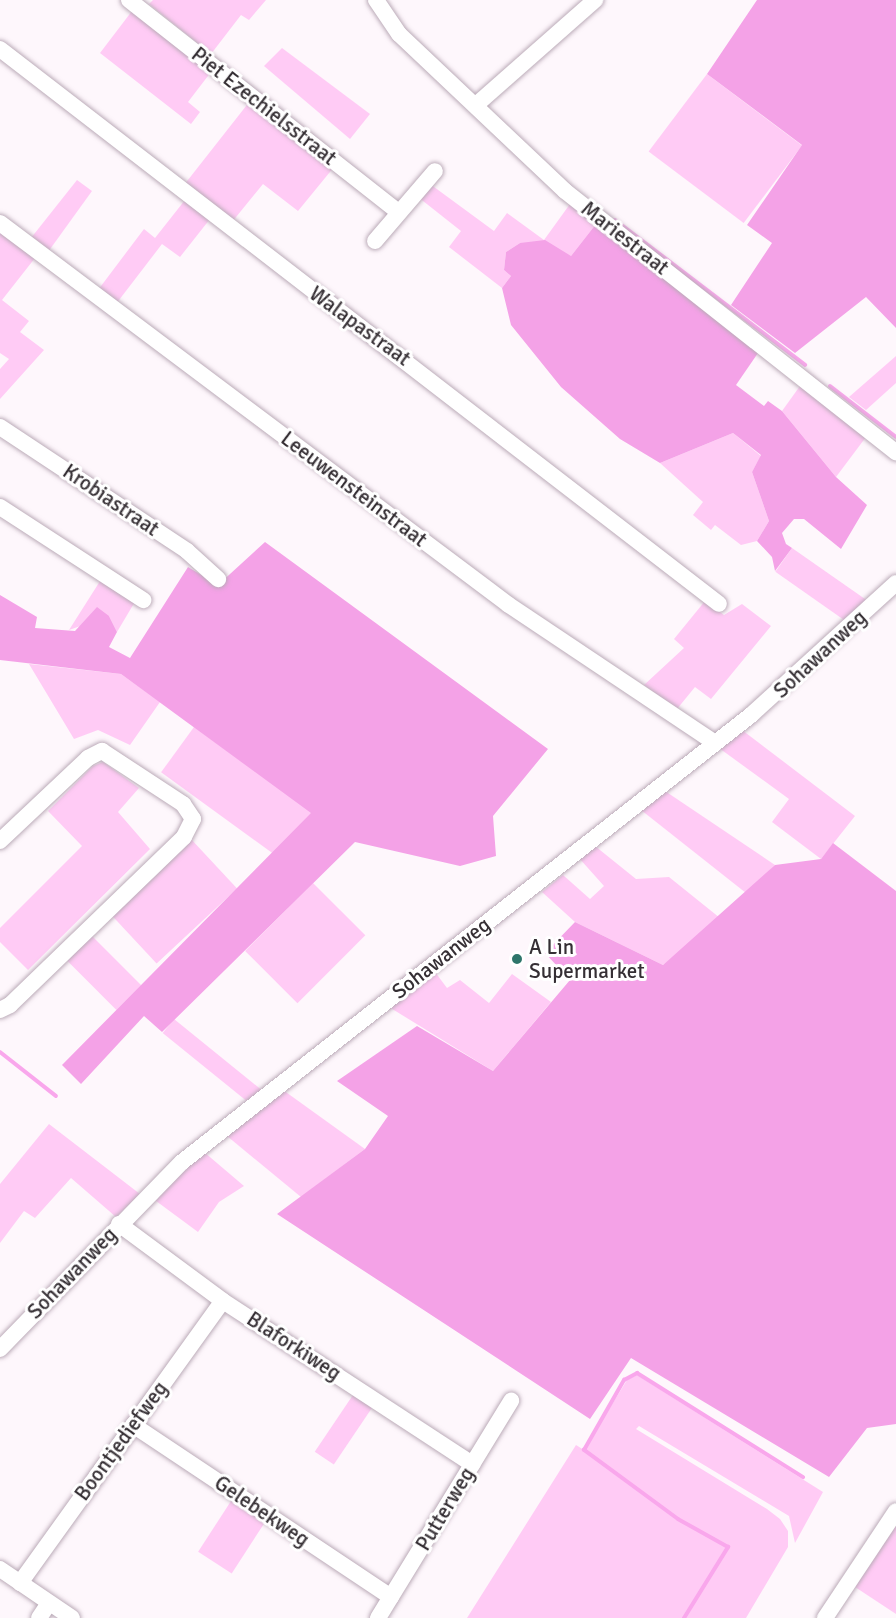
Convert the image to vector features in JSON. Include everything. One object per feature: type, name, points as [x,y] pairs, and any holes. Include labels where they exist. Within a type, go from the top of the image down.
[{"type":"street","name":"Piet Ezechielsstraat","points":[[129,0],[398,212]]},
{"type":"street","name":"Mariestraat","points":[[376,0],[399,34],[565,191],[896,452]]},
{"type":"street","points":[[476,105],[595,0]]},
{"type":"street","name":"Walapastraat","points":[[0,49],[719,604]]},
{"type":"street","points":[[375,241],[435,171]]},
{"type":"street","name":"Leeuwensteinstraat","points":[[0,223],[500,598],[715,743]]},
{"type":"street","name":"Krobiastraat","points":[[0,427],[187,551],[218,579]]},
{"type":"street","points":[[0,507],[143,600]]},
{"type":"street","name":"Sohawanweg","points":[[0,1348],[182,1162],[715,743],[802,672],[896,582]]},
{"type":"street","points":[[0,841],[88,758],[102,751],[183,804],[193,819],[184,837],[10,1005],[0,1010]]},
{"type":"street","name":"Blaforkiweg","points":[[119,1224],[223,1301],[472,1464]]},
{"type":"street","name":"Boontjediefweg","points":[[20,1582],[223,1301]]},
{"type":"street","name":"Putterweg","points":[[378,1618],[511,1401]]},
{"type":"street","name":"Gelebekweg","points":[[133,1425],[391,1597]]},
{"type":"street","points":[[825,1618],[896,1511]]},
{"type":"street","points":[[0,1569],[72,1618]]},
{"type":"street","points":[[39,1618],[49,1603]]},
{"type":"shaded area","points":[[153,0],[266,0],[249,20],[241,15],[211,54],[149,4]]},
{"type":"shaded area","points":[[757,0],[896,0],[896,328],[866,297],[795,353],[731,305],[772,243],[747,225],[802,145],[707,74]]},
{"type":"shaded area","points":[[132,11],[211,72],[188,102],[200,112],[191,124],[100,53]]},
{"type":"shaded area","points":[[282,48],[370,114],[350,139],[264,66]]},
{"type":"shaded area","points":[[707,74],[802,146],[744,223],[649,151]]},
{"type":"shaded area","points":[[250,101],[334,167],[298,211],[263,184],[232,222],[184,185]]},
{"type":"shaded area","points":[[77,180],[92,191],[48,252],[31,238]]},
{"type":"shaded area","points":[[430,184],[494,231],[507,213],[544,240],[570,204],[596,224],[571,256],[520,243],[506,252],[504,270],[511,276],[502,288],[449,247],[461,231],[418,197]]},
{"type":"shaded area","points":[[185,200],[210,219],[180,257],[162,244],[116,304],[98,290],[144,229],[155,238]]},
{"type":"shaded area","points":[[596,224],[758,353],[736,385],[764,406],[768,401],[782,411],[836,477],[867,505],[841,549],[804,519],[794,519],[782,533],[786,544],[792,548],[775,571],[772,557],[757,541],[769,521],[752,472],[761,455],[733,433],[660,463],[620,439],[561,387],[511,325],[502,288],[511,276],[504,270],[506,252],[520,243],[545,240],[571,256]]},
{"type":"shaded area","points":[[0,231],[35,258],[2,300],[29,321],[20,332],[44,350],[0,399],[0,369],[9,359],[0,353]]},
{"type":"shaded area","points":[[896,356],[896,383],[866,410],[849,397]]},
{"type":"shaded area","points":[[800,386],[866,437],[836,477],[782,411]]},
{"type":"shaded area","points":[[733,433],[761,456],[752,472],[769,521],[757,541],[741,545],[715,525],[711,530],[693,515],[703,502],[660,463]]},
{"type":"shaded area","points":[[265,542],[548,749],[493,816],[496,856],[460,866],[355,842],[162,1032],[144,1016],[81,1084],[62,1065],[311,813],[121,674],[0,660],[0,595],[37,617],[35,628],[75,631],[97,607],[109,616],[117,632],[109,647],[130,658],[188,567],[218,585]]},
{"type":"shaded area","points":[[792,548],[866,600],[849,623],[775,572]]},
{"type":"shaded area","points":[[102,578],[136,600],[117,632],[109,616],[69,630]]},
{"type":"shaded area","points":[[705,601],[724,615],[742,604],[771,626],[711,699],[695,687],[677,709],[644,685],[684,648],[674,639]]},
{"type":"shaded area","points":[[29,664],[121,674],[160,702],[130,745],[98,730],[74,739]]},
{"type":"shaded area","points":[[194,727],[312,813],[279,858],[161,772]]},
{"type":"shaded area","points":[[742,730],[855,816],[821,859],[772,822],[789,799],[719,748]]},
{"type":"shaded area","points":[[103,762],[139,788],[118,812],[150,849],[28,970],[0,942],[0,928],[82,846],[48,811],[93,766]]},
{"type":"shaded area","points":[[665,791],[775,865],[746,893],[641,810]]},
{"type":"shaded area","points":[[190,838],[237,888],[157,963],[110,913]]},
{"type":"shaded area","points":[[833,843],[896,891],[896,1424],[867,1428],[829,1477],[631,1358],[590,1419],[277,1214],[365,1149],[388,1116],[337,1081],[417,1026],[493,1071],[570,980],[545,953],[575,922],[663,965],[775,865],[821,859]]},
{"type":"shaded area","points":[[595,846],[636,879],[669,877],[720,918],[663,965],[575,922],[542,892],[563,875],[590,899],[604,886],[579,858]]},
{"type":"shaded area","points":[[313,883],[365,935],[297,1003],[245,951]]},
{"type":"shaded area","points":[[91,935],[141,985],[116,1010],[66,960]]},
{"type":"shaded area","points":[[435,972],[447,988],[460,980],[489,1003],[512,974],[551,1002],[493,1071],[389,1007]]},
{"type":"shaded area","points":[[174,1019],[263,1091],[251,1105],[163,1033]]},
{"type":"shaded area","points":[[283,1090],[365,1149],[301,1197],[227,1136]]},
{"type":"shaded area","points":[[49,1124],[140,1194],[116,1217],[71,1178],[35,1218],[24,1211],[0,1243],[0,1184]]},
{"type":"shaded area","points":[[204,1152],[244,1186],[219,1202],[198,1232],[152,1198]]},
{"type":"shaded area","points":[[637,1375],[823,1492],[795,1543],[789,1516],[639,1426],[636,1429],[767,1509],[780,1519],[788,1531],[788,1547],[746,1618],[467,1618],[576,1445],[584,1450],[627,1380]]},
{"type":"shaded area","points":[[355,1392],[374,1405],[334,1465],[315,1452]]},
{"type":"shaded area","points":[[233,1498],[267,1520],[232,1573],[198,1552]]},
{"type":"shaded area","points":[[896,1518],[896,1614],[852,1585]]},
{"type":"waterway","points":[[615,220],[805,365]]},
{"type":"waterway","points":[[830,386],[896,437]]},
{"type":"waterway","points":[[0,1052],[56,1096]]},
{"type":"waterway","points":[[684,1618],[728,1547],[678,1519],[584,1450],[624,1380],[637,1373],[803,1477]]},
{"type":"place","name":"A Lin Supermarket","points":[[517,959]]}]
